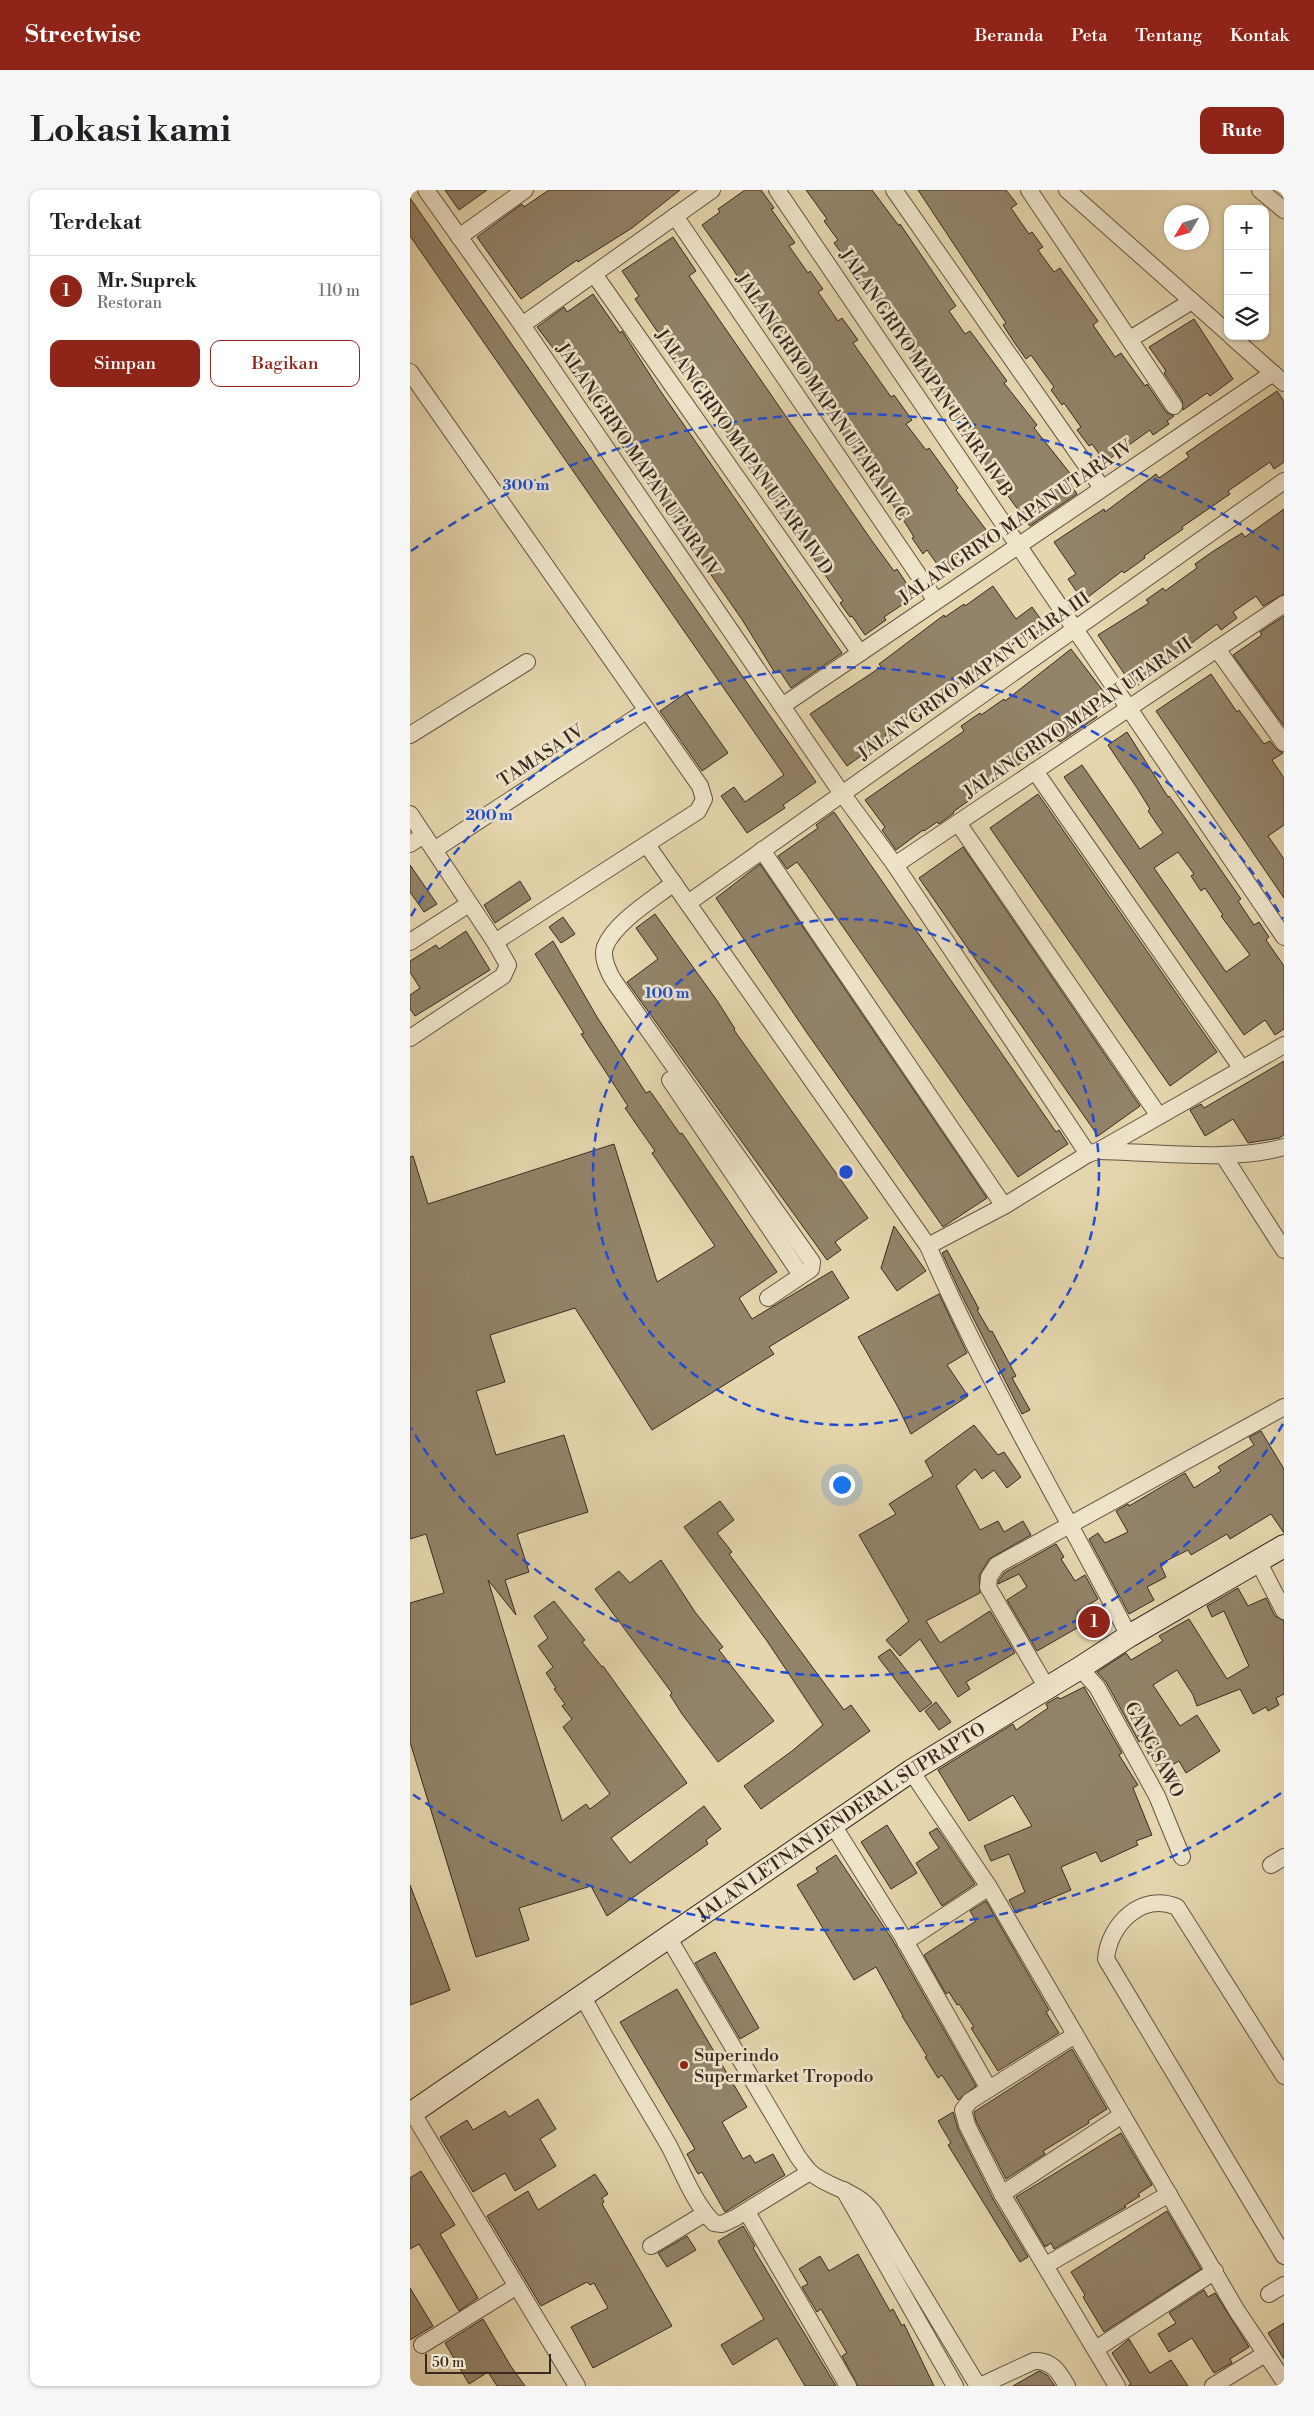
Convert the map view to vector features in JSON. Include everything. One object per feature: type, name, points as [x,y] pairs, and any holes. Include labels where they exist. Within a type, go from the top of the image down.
[{"type":"main road","name":"JALAN LETNAN JENDERAL SUPRAPTO","points":[[411,2113],[911,1771],[1129,1636],[1284,1546]]},
{"type":"street","name":"JALAN GRIYO MAPAN UTARA IV","points":[[426,190],[522,325],[842,794],[895,865],[1093,1152]]},
{"type":"street","points":[[460,238],[525,190]]},
{"type":"street","points":[[522,325],[712,190]]},
{"type":"street","name":"JALAN GRIYO MAPAN UTARA IV B","points":[[777,190],[1284,937]]},
{"type":"street","points":[[894,190],[1102,488]]},
{"type":"street","points":[[1029,190],[1174,406]]},
{"type":"street","points":[[1067,190],[1224,329]]},
{"type":"street","points":[[1260,190],[1284,210]]},
{"type":"street","name":"JALAN GRIYO MAPAN UTARA IV C","points":[[675,216],[936,601]]},
{"type":"street","name":"JALAN GRIYO MAPAN UTARA IV D","points":[[594,274],[860,653]]},
{"type":"street","points":[[1130,340],[1192,301]]},
{"type":"street","points":[[1236,340],[1279,378]]},
{"type":"street","points":[[410,372],[700,786],[704,799],[698,811],[495,942]]},
{"type":"street","name":"JALAN GRIYO MAPAN UTARA IV","points":[[782,706],[1102,488],[1279,378]]},
{"type":"street","name":"JALAN GRIYO MAPAN UTARA III","points":[[688,902],[1284,481]]},
{"type":"street","name":"JALAN GRIYO MAPAN UTARA II","points":[[895,865],[1284,604]]},
{"type":"street","points":[[1217,649],[1284,743]]},
{"type":"street","points":[[410,735],[527,662]]},
{"type":"street","name":"TAMASA IV","points":[[434,850],[646,711]]},
{"type":"street","points":[[1035,771],[1242,1069]]},
{"type":"street","points":[[410,814],[495,942],[508,965],[504,976],[410,1038]]},
{"type":"street","points":[[958,823],[1159,1116]]},
{"type":"street","points":[[410,844],[424,835]]},
{"type":"street","points":[[647,845],[928,1246],[958,1315],[1129,1636]]},
{"type":"street","points":[[762,850],[1004,1206]]},
{"type":"street","points":[[674,883],[615,931],[604,949],[611,976],[812,1262],[811,1269],[768,1298]]},
{"type":"street","points":[[410,942],[469,904]]},
{"type":"street","points":[[928,1246],[1004,1206],[1093,1152],[1284,1045]]},
{"type":"street","points":[[1093,1152],[1223,1155],[1270,1151],[1284,1147]]},
{"type":"street","points":[[1223,1155],[1284,1250]]},
{"type":"street","points":[[1047,1688],[988,1587],[989,1577],[997,1566],[1014,1554],[1072,1526],[1284,1407]]},
{"type":"street","points":[[1258,1561],[1284,1611]]},
{"type":"street","name":"GANG SAWO","points":[[1080,1668],[1097,1687],[1157,1796],[1182,1857]]},
{"type":"street","points":[[911,1771],[989,1887],[1215,2271],[1265,2354],[1284,2381]]},
{"type":"street","points":[[832,1825],[905,1942],[989,2089]]},
{"type":"street","points":[[905,1942],[989,1887]]},
{"type":"street","points":[[1284,2076],[1178,1907],[1165,1902],[1149,1903],[1136,1909],[1115,1930],[1107,1945],[1106,1959],[1284,2256]]},
{"type":"street","points":[[668,1937],[798,2157],[810,2172],[858,2196],[873,2212],[979,2386],[1034,2361],[1043,2361],[1056,2369],[1067,2386]]},
{"type":"street","points":[[582,1995],[611,2050],[668,2145],[704,2214],[714,2224],[720,2225],[747,2212],[810,2172]]},
{"type":"street","points":[[1075,2035],[970,2101],[963,2110],[968,2125],[1002,2194],[1117,2386]]},
{"type":"street","points":[[411,2113],[577,2386]]},
{"type":"street","points":[[1002,2194],[1122,2115]]},
{"type":"street","points":[[844,2190],[954,2386]]},
{"type":"street","points":[[1046,2265],[1170,2194]]},
{"type":"street","points":[[747,2212],[848,2386]]},
{"type":"street","points":[[651,2246],[704,2214]]},
{"type":"street","points":[[1096,2349],[1215,2271]]},
{"type":"street","points":[[1269,2294],[1284,2285]]},
{"type":"street","points":[[422,2345],[517,2286]]},
{"type":"street","points":[[1213,2386],[1265,2354]]},
{"type":"building","points":[[445,190],[487,190],[459,210]]},
{"type":"building","points":[[549,190],[680,190],[632,228],[578,262],[577,260],[521,299],[477,237],[522,204],[524,207]]},
{"type":"building","points":[[745,190],[761,190],[774,208],[771,209],[795,243],[789,246],[808,273],[810,271],[823,289],[818,292],[838,321],[842,318],[858,340],[853,343],[891,397],[894,395],[912,420],[906,424],[926,450],[929,448],[958,488],[956,490],[996,543],[978,556],[976,553],[945,575],[927,550],[923,554],[912,538],[914,537],[904,521],[821,403],[824,401],[775,332],[773,334],[742,289],[744,287],[733,269],[702,225],[720,212],[718,209]]},
{"type":"building","points":[[806,190],[872,190],[899,226],[900,224],[956,306],[949,311],[965,334],[970,331],[1007,381],[1004,383],[1037,425],[1034,428],[1073,477],[1068,480],[1077,494],[1030,526],[986,466],[984,468],[955,429],[961,424],[949,408],[952,407],[834,243],[838,240],[824,221],[827,219]]},
{"type":"building","points":[[918,190],[1006,190],[1017,204],[1011,208],[1029,234],[1032,232],[1043,247],[1038,250],[1054,272],[1060,268],[1098,321],[1093,325],[1115,357],[1121,353],[1145,386],[1147,384],[1166,412],[1174,416],[1167,421],[1169,424],[1153,435],[1150,430],[1105,462],[1092,444],[1089,446],[1077,430],[1081,427],[1064,403],[1062,405],[1051,390],[1054,387],[1031,355],[1026,359],[1014,342],[1003,325],[1006,323]]},
{"type":"building","points":[[410,198],[816,782],[783,805],[785,808],[747,833],[721,796],[734,787],[745,802],[784,775],[410,236]]},
{"type":"building","points":[[673,237],[696,271],[689,276],[872,541],[894,571],[897,569],[915,596],[884,617],[886,620],[865,635],[840,603],[843,601],[635,299],[639,296],[622,271]]},
{"type":"building","points":[[593,294],[620,333],[622,331],[659,389],[842,653],[791,688],[779,670],[775,673],[743,621],[566,365],[537,327],[564,307],[567,312]]},
{"type":"building","points":[[1194,319],[1233,379],[1210,396],[1207,393],[1183,410],[1182,400],[1164,373],[1166,371],[1149,347]]},
{"type":"building","points":[[1277,391],[1284,401],[1284,462],[1274,469],[1270,462],[1228,491],[1230,494],[1182,527],[1183,529],[1144,556],[1145,558],[1124,573],[1122,571],[1083,601],[1068,579],[1076,574],[1054,542],[1104,509],[1105,512],[1156,474],[1159,478],[1189,457],[1186,453]]},
{"type":"building","points":[[1284,509],[1284,594],[1263,606],[1256,596],[1233,612],[1237,618],[1221,630],[1217,624],[1176,655],[1178,657],[1134,688],[1098,635],[1149,603],[1146,600],[1163,588],[1165,591],[1197,568],[1195,564],[1212,552],[1242,533],[1245,537]]},
{"type":"building","points":[[993,586],[1016,619],[1032,607],[1047,628],[1031,639],[1028,634],[1013,644],[945,694],[948,698],[933,709],[929,703],[885,734],[887,737],[847,766],[810,714],[881,667],[879,664],[944,615],[945,617],[964,604],[965,606]]},
{"type":"building","points":[[1284,616],[1284,726],[1233,655],[1262,635],[1260,632]]},
{"type":"building","points":[[1071,649],[1110,700],[1094,712],[1097,717],[1060,742],[1059,740],[1037,755],[1035,753],[939,824],[937,822],[923,830],[896,850],[882,830],[885,827],[865,800],[964,731],[961,726],[1004,699],[1005,701]]},
{"type":"building","points":[[1211,674],[1237,712],[1239,710],[1264,744],[1270,741],[1276,749],[1283,753],[1272,760],[1284,778],[1284,825],[1268,836],[1284,859],[1284,898],[1156,711]]},
{"type":"building","points":[[686,693],[728,753],[702,771],[660,711]]},
{"type":"building","points":[[1127,732],[1168,797],[1185,818],[1241,899],[1238,901],[1254,925],[1259,922],[1269,937],[1266,940],[1284,966],[1284,1029],[1275,1035],[1265,1020],[1244,1035],[1064,777],[1082,765],[1140,849],[1163,833],[1148,811],[1150,809],[1137,788],[1108,745]],"holes":[[[1178,852],[1194,874],[1191,876],[1201,891],[1205,888],[1223,915],[1221,916],[1250,955],[1226,972],[1154,868]]]},
{"type":"building","points":[[1038,794],[1217,1052],[1170,1086],[990,828]]},
{"type":"building","points":[[834,812],[1056,1132],[1059,1130],[1068,1144],[1018,1177],[806,874],[797,862],[787,869],[778,856],[818,828],[816,825]]},
{"type":"building","points":[[963,847],[1140,1106],[1098,1136],[919,878]]},
{"type":"building","points":[[760,864],[987,1198],[943,1227],[805,1030],[716,898]]},
{"type":"building","points":[[410,865],[437,904],[424,912],[410,892]]},
{"type":"building","points":[[520,881],[531,899],[495,923],[484,905]]},
{"type":"building","points":[[655,914],[718,1002],[734,1030],[868,1218],[835,1242],[841,1250],[827,1260],[627,982],[658,959],[636,928]]},
{"type":"building","points":[[563,917],[575,934],[561,943],[549,927]]},
{"type":"building","points":[[466,931],[490,970],[415,1016],[410,1009],[410,995],[420,988],[410,972],[410,961],[436,945],[439,949]]},
{"type":"building","points":[[553,941],[597,1017],[646,1093],[650,1091],[680,1134],[682,1133],[777,1272],[739,1298],[752,1319],[832,1271],[849,1298],[769,1347],[774,1354],[652,1430],[575,1308],[490,1335],[505,1382],[476,1391],[496,1455],[564,1435],[588,1512],[517,1534],[529,1572],[505,1580],[516,1615],[488,1580],[562,1821],[586,1804],[590,1809],[610,1794],[563,1727],[572,1719],[562,1706],[565,1704],[554,1689],[556,1688],[546,1673],[553,1667],[538,1646],[548,1638],[534,1616],[554,1601],[585,1640],[582,1642],[603,1666],[687,1783],[611,1838],[630,1863],[704,1806],[721,1829],[706,1840],[708,1844],[607,1916],[591,1886],[519,1908],[529,1940],[476,1957],[410,1742],[410,1603],[444,1593],[426,1534],[410,1539],[410,1157],[413,1156],[428,1204],[614,1144],[657,1282],[715,1246],[652,1153],[655,1151],[625,1108],[628,1106],[581,1034],[584,1033],[535,954]]},
{"type":"building","points":[[1284,1061],[1284,1135],[1279,1138],[1248,1143],[1233,1119],[1205,1136],[1190,1110],[1201,1104],[1204,1108]]},
{"type":"building","points":[[894,1226],[926,1271],[897,1291],[881,1268]]},
{"type":"building","points":[[947,1250],[979,1309],[977,1310],[990,1332],[992,1331],[1016,1376],[1012,1378],[1030,1410],[1022,1414],[942,1253]]},
{"type":"building","points":[[939,1294],[967,1353],[947,1365],[968,1396],[911,1434],[898,1407],[858,1337]]},
{"type":"building","points":[[974,1425],[998,1455],[1004,1452],[1021,1477],[1007,1488],[994,1470],[982,1479],[975,1469],[956,1486],[980,1530],[998,1521],[1004,1532],[1023,1521],[1031,1535],[989,1559],[979,1576],[980,1593],[926,1621],[940,1643],[990,1611],[1015,1653],[966,1682],[970,1689],[958,1697],[920,1639],[900,1656],[886,1640],[909,1621],[859,1535],[896,1514],[889,1504],[933,1476],[925,1461]]},
{"type":"building","points":[[1261,1431],[1284,1469],[1284,1533],[1271,1514],[1230,1539],[1227,1534],[1191,1555],[1188,1550],[1160,1564],[1166,1577],[1147,1587],[1154,1600],[1129,1614],[1089,1539],[1098,1533],[1105,1543],[1128,1532],[1116,1511],[1128,1504],[1129,1506],[1185,1473],[1194,1488],[1221,1471],[1218,1467],[1254,1445],[1249,1437]]},
{"type":"building","points":[[720,1501],[734,1520],[717,1533],[732,1552],[729,1554],[844,1710],[851,1705],[870,1731],[761,1809],[744,1786],[792,1751],[823,1725],[767,1641],[684,1527]]},
{"type":"building","points":[[1056,1544],[1064,1557],[1061,1559],[1075,1581],[1085,1575],[1098,1599],[1077,1612],[1084,1624],[1037,1651],[1007,1600],[1027,1587],[1019,1574],[998,1584],[1004,1573]]},
{"type":"building","points":[[661,1560],[695,1612],[723,1647],[719,1650],[774,1721],[718,1762],[682,1714],[670,1695],[672,1693],[595,1589],[619,1571],[630,1583]]},
{"type":"building","points":[[1238,1588],[1248,1606],[1266,1598],[1275,1616],[1284,1621],[1284,1694],[1276,1698],[1279,1705],[1268,1711],[1266,1707],[1253,1714],[1240,1689],[1197,1706],[1193,1695],[1177,1670],[1153,1685],[1180,1726],[1197,1715],[1220,1751],[1186,1773],[1179,1761],[1159,1773],[1141,1740],[1139,1742],[1106,1682],[1097,1672],[1126,1653],[1131,1660],[1163,1641],[1159,1636],[1189,1619],[1227,1679],[1249,1666],[1224,1611],[1212,1617],[1207,1606]]},
{"type":"building","points":[[890,1649],[932,1703],[920,1712],[878,1657]]},
{"type":"building","points":[[1084,1687],[1122,1753],[1119,1755],[1138,1785],[1133,1788],[1152,1835],[1136,1841],[1138,1845],[1101,1862],[1096,1852],[1061,1867],[1071,1890],[1016,1913],[1009,1900],[1025,1892],[1009,1854],[991,1861],[984,1846],[1032,1826],[1013,1795],[969,1821],[938,1770],[1013,1724],[1016,1730],[1048,1708],[1046,1704],[1058,1697],[1060,1699]]},
{"type":"building","points":[[936,1702],[951,1722],[939,1730],[925,1711]]},
{"type":"building","points":[[887,1825],[917,1873],[891,1889],[861,1842]]},
{"type":"building","points":[[937,1828],[975,1884],[942,1906],[916,1863],[939,1848],[929,1833]]},
{"type":"building","points":[[836,1855],[892,1939],[976,2086],[958,2100],[942,2075],[938,2078],[925,2057],[927,2056],[902,2016],[876,1967],[854,1980],[797,1885],[818,1872],[816,1868]]},
{"type":"building","points":[[410,1885],[450,1990],[410,2005]]},
{"type":"building","points":[[986,1901],[1049,2010],[1046,2012],[1059,2033],[998,2071],[971,2028],[974,2027],[949,1992],[946,1994],[924,1955],[976,1921],[970,1911]]},
{"type":"building","points":[[715,1952],[759,2028],[740,2039],[695,1963]]},
{"type":"building","name":"Superindo Supermarket Tropodo","points":[[677,1989],[747,2107],[722,2122],[743,2159],[750,2155],[755,2163],[773,2154],[785,2175],[725,2212],[702,2172],[698,2174],[687,2154],[695,2149],[620,2022]]},
{"type":"building","points":[[1072,2049],[1107,2109],[1088,2121],[1089,2123],[1043,2151],[1045,2154],[1006,2179],[976,2121],[974,2112]]},
{"type":"building","points":[[538,2099],[556,2129],[540,2139],[556,2166],[515,2191],[505,2173],[473,2192],[440,2137],[467,2120],[473,2130],[505,2111],[509,2117]]},
{"type":"building","points":[[953,2112],[958,2129],[993,2199],[1028,2257],[1020,2262],[948,2145],[951,2143],[938,2121]]},
{"type":"building","points":[[1121,2133],[1152,2185],[1138,2194],[1140,2196],[1124,2206],[1126,2207],[1054,2249],[1051,2243],[1045,2247],[1016,2197]]},
{"type":"building","points":[[421,2171],[455,2225],[440,2234],[478,2298],[459,2311],[419,2244],[410,2249],[410,2178]]},
{"type":"building","points":[[595,2174],[608,2194],[602,2198],[604,2202],[602,2204],[672,2326],[593,2368],[571,2327],[608,2308],[594,2283],[590,2285],[587,2282],[541,2306],[487,2216],[528,2191],[538,2210]]},
{"type":"building","points":[[1167,2211],[1201,2269],[1104,2332],[1083,2297],[1085,2295],[1071,2272]]},
{"type":"building","points":[[743,2226],[755,2246],[753,2248],[836,2386],[805,2386],[777,2338],[733,2365],[721,2345],[764,2319],[718,2241]]},
{"type":"building","points":[[687,2236],[696,2250],[667,2267],[658,2253]]},
{"type":"building","points":[[858,2254],[890,2311],[893,2309],[902,2326],[904,2324],[934,2386],[858,2386],[842,2356],[847,2353],[821,2309],[817,2312],[802,2287],[808,2284],[799,2269],[820,2256],[829,2271]]},
{"type":"building","points":[[410,2288],[433,2326],[410,2340]]},
{"type":"building","points":[[1204,2290],[1208,2297],[1215,2293],[1249,2347],[1230,2359],[1232,2363],[1214,2373],[1192,2338],[1169,2352],[1158,2334],[1176,2323],[1169,2313]]},
{"type":"building","points":[[483,2319],[510,2365],[525,2386],[497,2386],[488,2372],[469,2384],[445,2343]]},
{"type":"building","points":[[1284,2323],[1284,2359],[1268,2333]]},
{"type":"building","points":[[1129,2339],[1150,2373],[1171,2360],[1188,2386],[1128,2386],[1131,2384],[1112,2353]]},
{"type":"building","points":[[1039,2371],[1047,2375],[1055,2386],[1013,2386]]},
{"type":"place","name":"Mr. Suprek","points":[[1094,1622]]},
{"type":"place","name":"Superindo Supermarket Tropodo","points":[[684,2065]]}]
